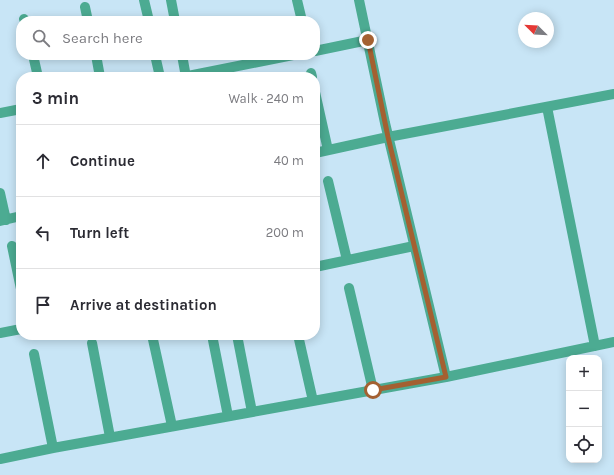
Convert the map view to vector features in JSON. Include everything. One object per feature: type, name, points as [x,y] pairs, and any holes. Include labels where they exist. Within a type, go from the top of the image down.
[{"type":"street","points":[[144,0],[147,16]]},
{"type":"street","points":[[171,0],[174,16]]},
{"type":"street","points":[[297,0],[301,16]]},
{"type":"street","points":[[360,0],[388,137],[446,377]]},
{"type":"street","points":[[86,7],[87,16]]},
{"type":"street","points":[[320,50],[368,40]]},
{"type":"street","points":[[33,60],[37,72]]},
{"type":"street","points":[[97,60],[99,72]]},
{"type":"street","points":[[156,60],[159,72]]},
{"type":"street","points":[[183,60],[184,72]]},
{"type":"street","points":[[210,72],[268,60]]},
{"type":"street","points":[[320,152],[388,137],[614,94]]},
{"type":"street","points":[[547,107],[595,346]]},
{"type":"street","points":[[0,113],[16,110]]},
{"type":"street","points":[[320,114],[328,150]]},
{"type":"street","points":[[328,181],[347,260]]},
{"type":"street","points":[[0,193],[3,220],[16,217]]},
{"type":"street","points":[[12,246],[16,265]]},
{"type":"street","points":[[320,266],[414,246]]},
{"type":"street","points":[[349,288],[373,390]]},
{"type":"street","points":[[0,334],[16,330]]},
{"type":"street","points":[[153,340],[172,426]]},
{"type":"street","points":[[213,340],[228,416]]},
{"type":"street","points":[[238,340],[252,412]]},
{"type":"street","points":[[299,340],[313,401]]},
{"type":"street","points":[[0,459],[110,437],[446,377],[614,342]]},
{"type":"street","points":[[92,343],[110,437]]},
{"type":"street","points":[[34,354],[53,448]]},
{"type":"route","points":[[368,40],[388,137],[446,377],[373,390]]}]
